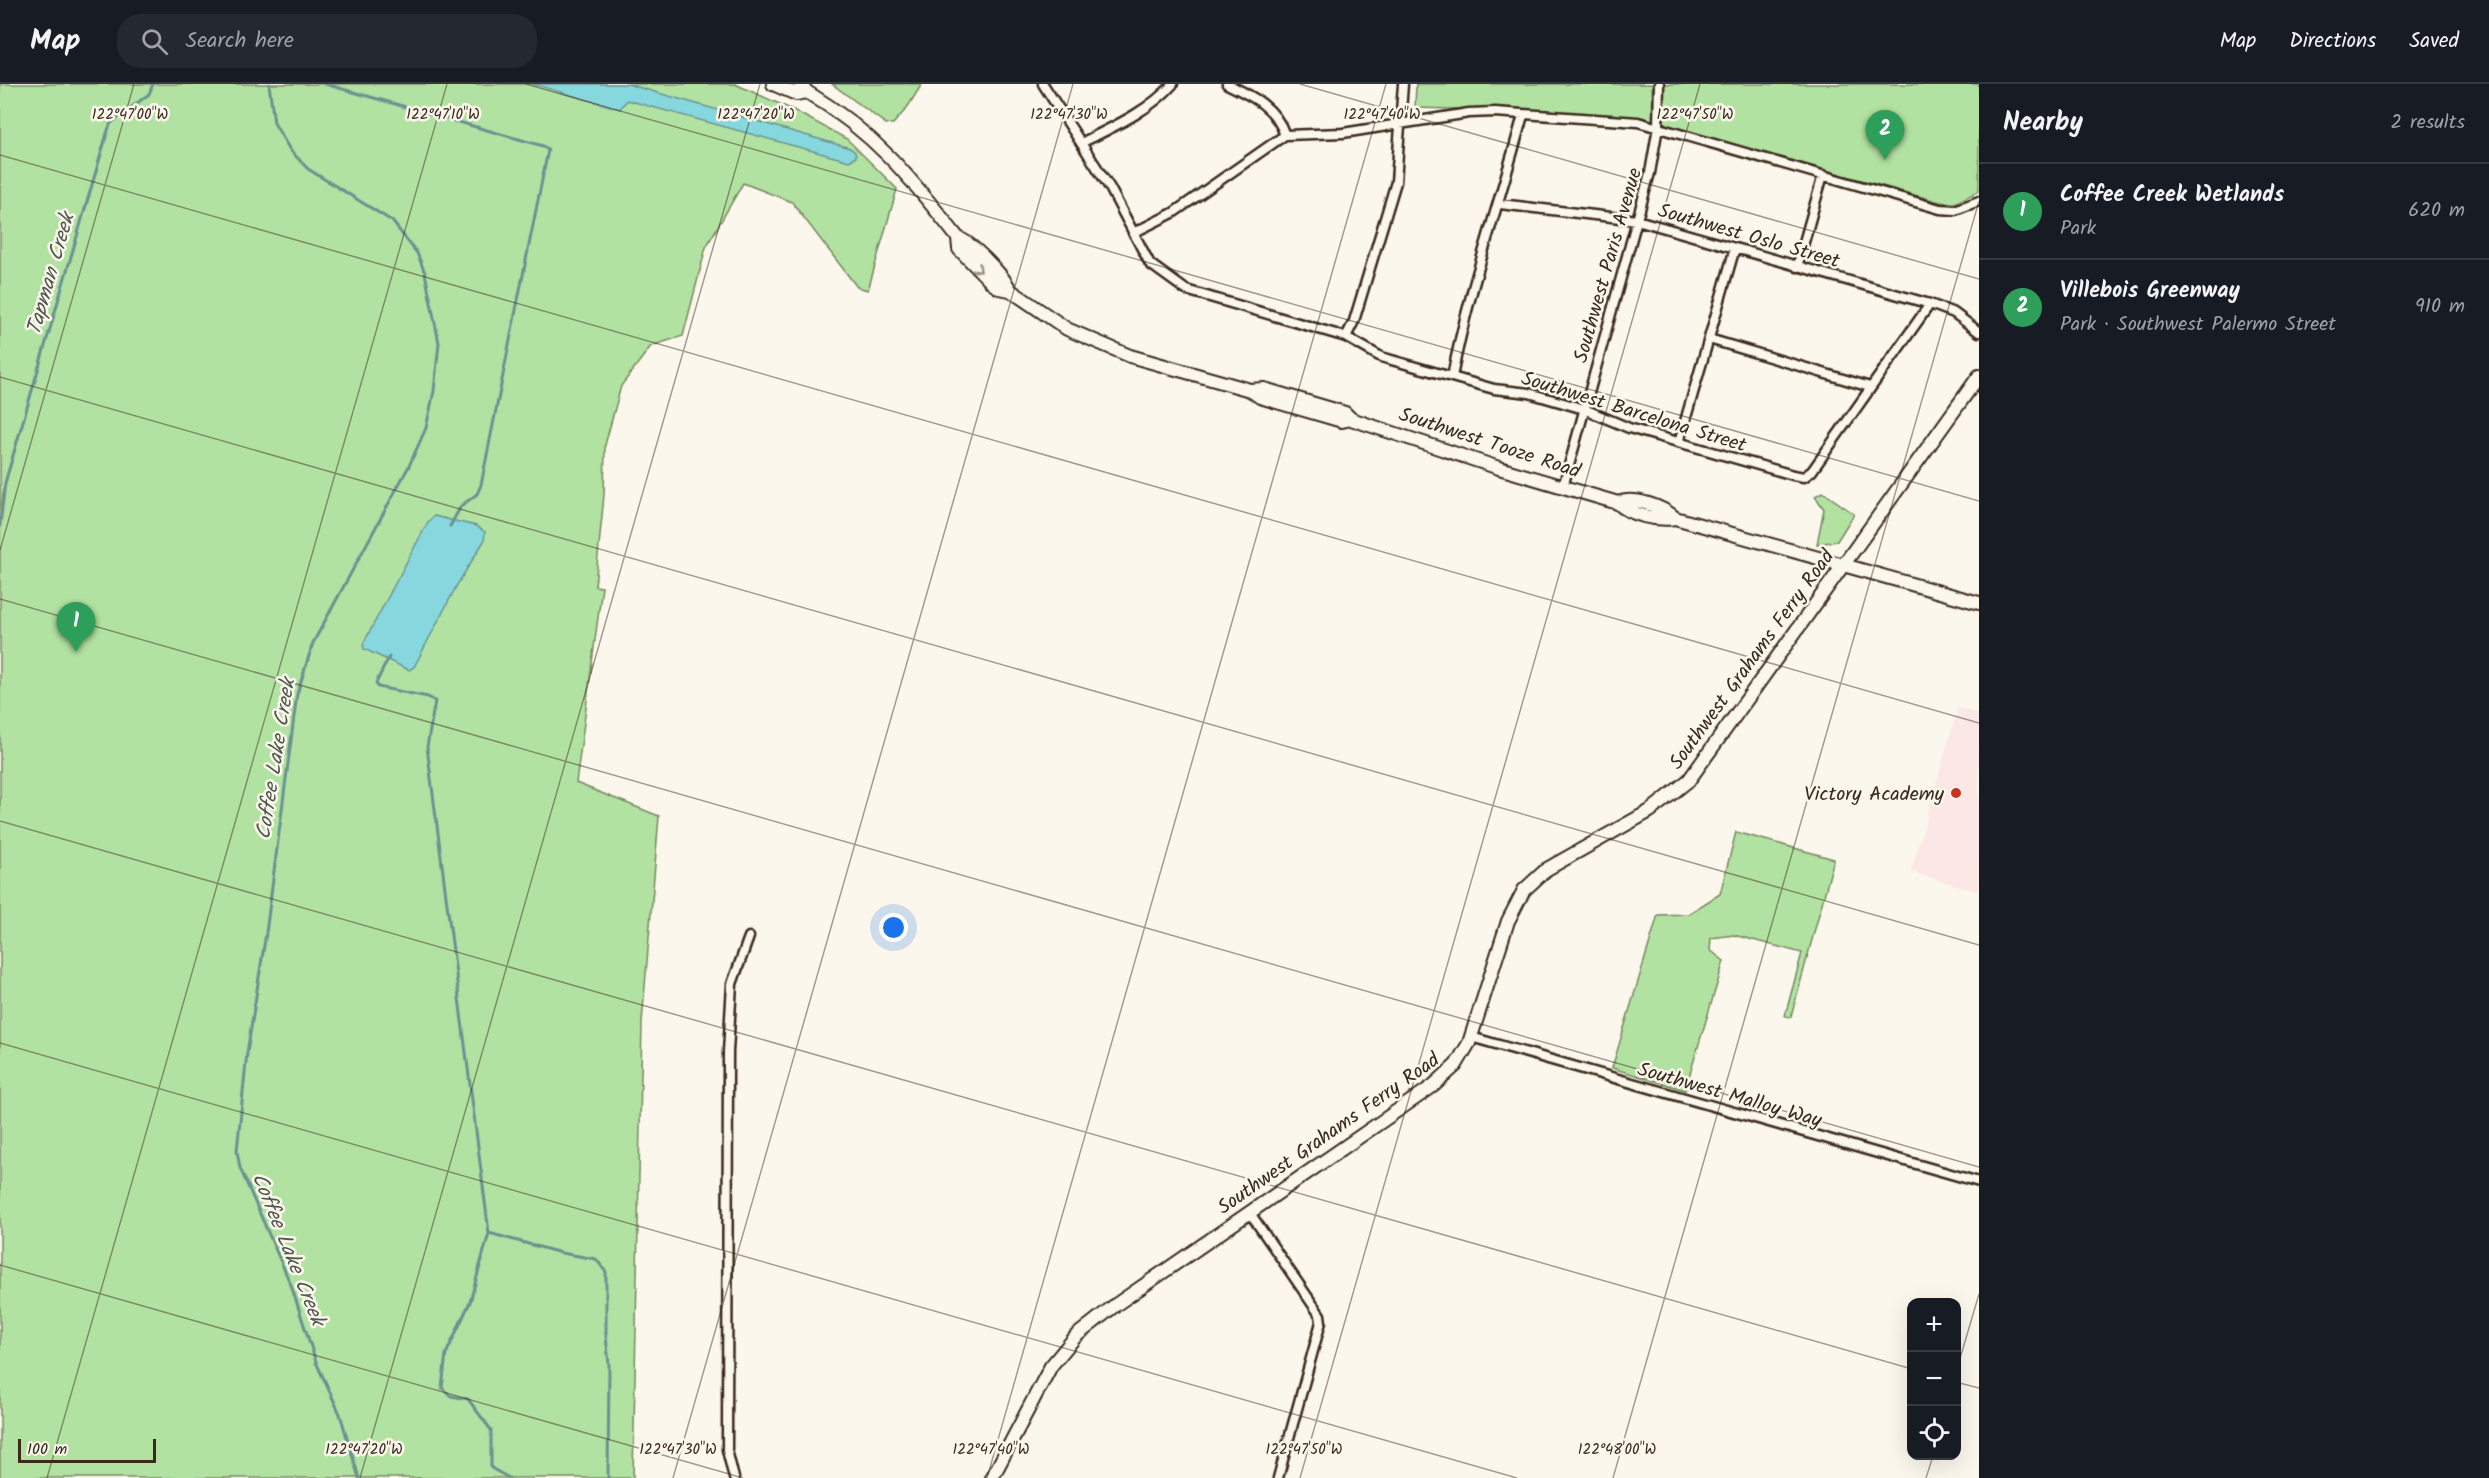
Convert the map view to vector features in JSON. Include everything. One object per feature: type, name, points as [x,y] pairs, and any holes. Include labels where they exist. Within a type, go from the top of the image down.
[{"type":"main road","points":[[772,84],[796,94],[804,88]]},
{"type":"main road","name":"Southwest Tooze Road","points":[[804,88],[886,151],[916,184],[958,238],[959,249],[999,288],[1010,290],[1055,322],[1099,344],[1146,361],[1250,390],[1260,398],[1342,421],[1351,419],[1563,487],[1618,502],[1624,509],[1663,520],[1675,518],[1979,603]]},
{"type":"main road","name":"Southwest Grahams Ferry Road","points":[[992,1478],[1045,1376],[1076,1336],[1114,1306],[1433,1086],[1459,1061],[1471,1037],[1508,921],[1524,890],[1547,869],[1650,811],[1689,780],[1979,376]]},
{"type":"street","name":"Southwest Barcelona Street","points":[[1043,84],[1110,188],[1150,264],[1186,290],[1346,337],[1366,351],[1381,357],[1494,389],[1529,393],[1584,409],[1629,428],[1793,475],[1808,476],[1870,387]]},
{"type":"street","points":[[1081,143],[1116,126],[1159,97],[1173,84]]},
{"type":"street","points":[[1227,84],[1251,95],[1274,113],[1285,135]]},
{"type":"street","points":[[1346,337],[1354,321],[1396,182],[1403,84]]},
{"type":"street","name":"Southwest Paris Avenue","points":[[1563,487],[1650,174],[1658,127],[1659,84]]},
{"type":"street","points":[[1133,233],[1173,213],[1285,135],[1343,133],[1469,113],[1496,112],[1626,120],[1658,127],[1940,209],[1955,210],[1979,201]]},
{"type":"street","points":[[1452,377],[1459,336],[1500,204],[1523,115]]},
{"type":"street","points":[[1797,267],[1823,175]]},
{"type":"street","name":"Southwest Oslo Street","points":[[1500,204],[1637,220],[1930,304],[1954,313],[1979,332]]},
{"type":"street","points":[[1679,442],[1735,248]]},
{"type":"street","points":[[1709,339],[1870,387],[1930,304]]},
{"type":"street","points":[[734,1478],[727,1450],[728,1052],[732,984],[749,937]]},
{"type":"street","name":"Southwest Malloy Way","points":[[1471,1037],[1979,1182]]},
{"type":"street","points":[[1250,1213],[1320,1315],[1321,1322],[1278,1478]]},
{"type":"shaded area","name":"Victory Academy","points":[[1958,708],[1979,714],[1979,892],[1911,872]]},
{"type":"green space","points":[[0,84],[735,84],[793,110],[847,139],[897,189],[868,290],[857,287],[792,202],[743,183],[706,247],[683,336],[651,346],[621,386],[605,445],[604,495],[595,586],[602,587],[576,783],[659,816],[642,1022],[633,1478],[0,1478]]},
{"type":"green space","points":[[832,84],[922,84],[907,108],[893,124],[886,124]]},
{"type":"green space","points":[[1416,84],[1652,84],[1653,121],[1496,110],[1415,108]]},
{"type":"green space","points":[[1662,84],[1979,84],[1979,191],[1955,203],[1940,202],[1668,126],[1662,120]]},
{"type":"green space","points":[[1823,492],[1854,514],[1837,541],[1817,544],[1824,509],[1815,496]]},
{"type":"green space","points":[[1736,832],[1834,859],[1791,1017],[1785,1016],[1802,953],[1734,935],[1711,938],[1710,950],[1724,961],[1685,1090],[1612,1068],[1658,915],[1688,914],[1720,894]]},
{"type":"water","points":[[532,84],[627,84],[850,148],[855,152],[856,157],[849,161],[627,100],[620,109]]},
{"type":"water","points":[[434,516],[476,526],[485,532],[484,541],[457,585],[414,667],[409,670],[364,649],[363,644],[428,522]]},
{"type":"waterway","name":"Tapman Creek","points":[[0,525],[5,483],[108,130],[111,123],[149,94],[153,84]]},
{"type":"waterway","name":"Coffee Lake Creek","points":[[269,84],[274,123],[290,150],[308,169],[392,221],[417,253],[425,273],[439,343],[434,391],[426,428],[409,466],[313,643],[297,694],[266,933],[247,1053],[237,1151],[240,1168],[291,1285],[316,1362],[340,1414],[359,1478]]},
{"type":"waterway","points":[[325,84],[543,146],[548,150],[481,485],[477,494],[461,506],[450,526]]},
{"type":"waterway","points":[[389,657],[376,683],[378,687],[428,697],[435,701],[427,747],[489,1233],[470,1302],[446,1354],[442,1388],[451,1396],[468,1399],[491,1430],[491,1468],[509,1478]]},
{"type":"waterway","points":[[489,1233],[561,1253],[596,1259],[606,1272],[606,1336],[609,1364],[608,1478]]},
{"type":"place","name":"Villebois Greenway","points":[[1885,160]]},
{"type":"place","name":"Coffee Creek Wetlands","points":[[76,652]]},
{"type":"place","name":"Victory Academy","points":[[1956,793]]}]
